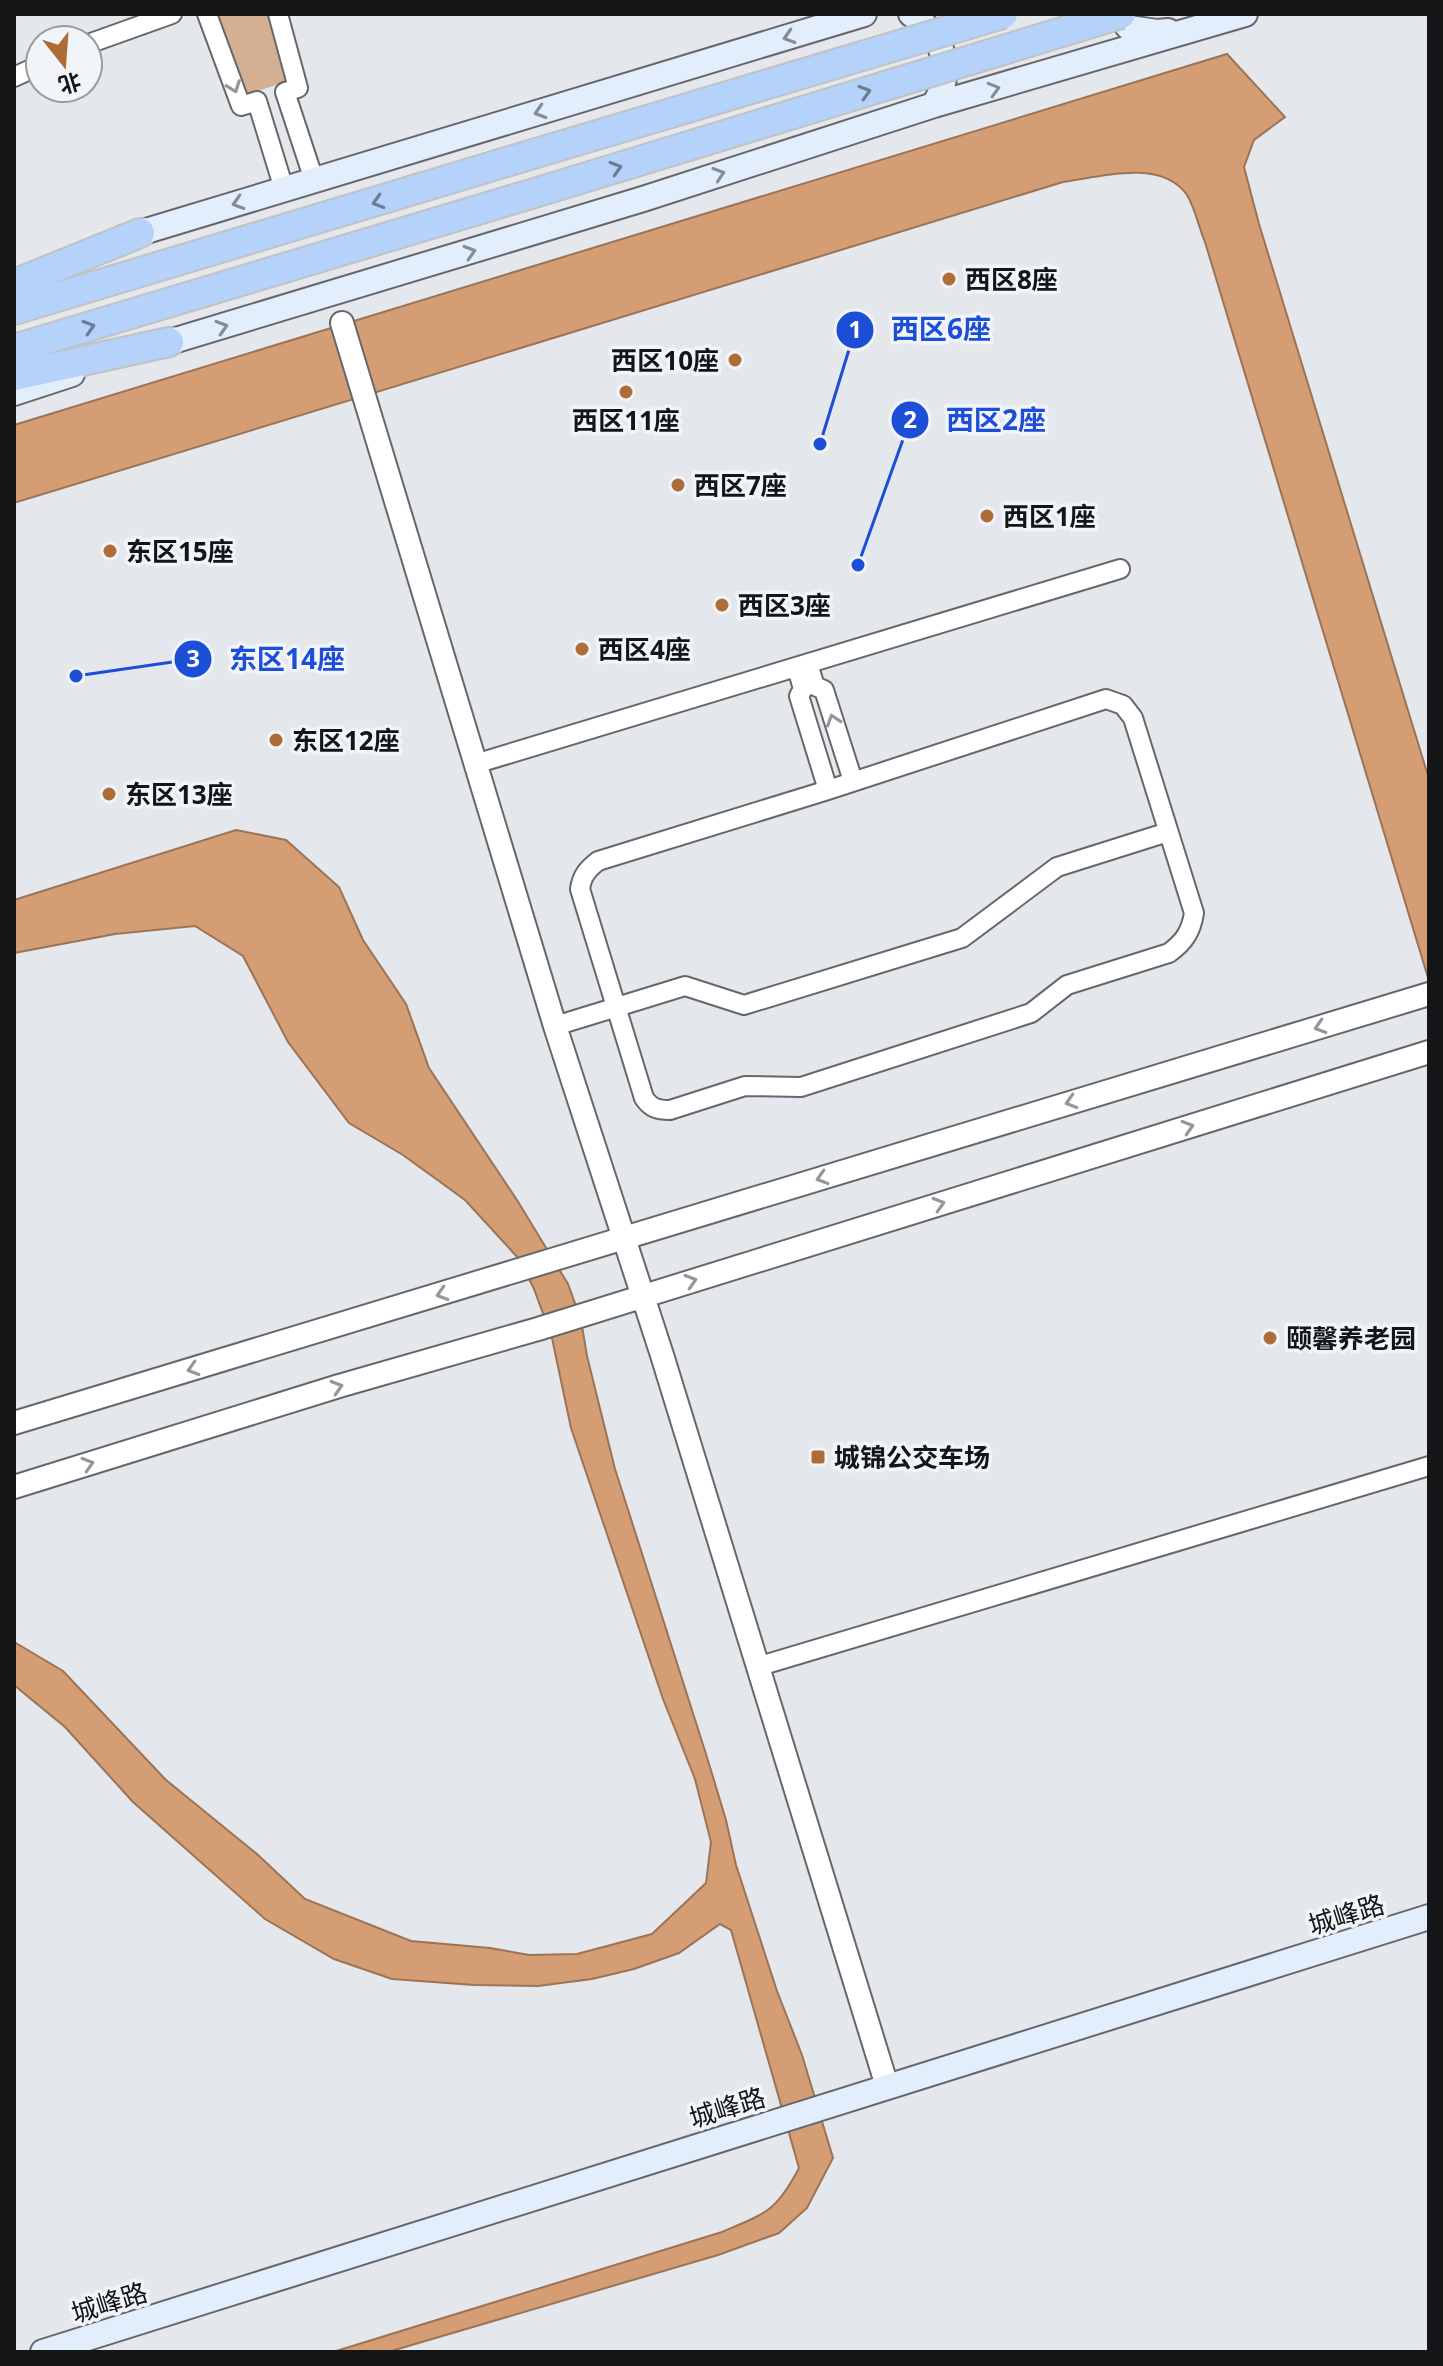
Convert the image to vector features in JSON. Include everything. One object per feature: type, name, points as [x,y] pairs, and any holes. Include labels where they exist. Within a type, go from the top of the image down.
[{"type":"highway","points":[[14,310],[1003,14]]},
{"type":"highway","points":[[14,349],[1119,14]]},
{"type":"highway","points":[[14,284],[140,233]]},
{"type":"highway","points":[[14,376],[169,342]]},
{"type":"main road","points":[[14,270],[864,14]]},
{"type":"main road","points":[[911,14],[927,25],[945,56],[943,90],[934,105]]},
{"type":"main road","points":[[1119,14],[1129,28],[1157,32],[1199,28]]},
{"type":"main road","points":[[14,393],[169,342],[643,199],[934,105],[1245,14]]},
{"type":"main road","name":"城峰路","points":[[43,2352],[1429,1917]]},
{"type":"street","points":[[104,38],[172,14]]},
{"type":"street","points":[[207,14],[241,106],[257,101],[284,189]]},
{"type":"street","points":[[278,14],[298,88],[285,92],[314,180]]},
{"type":"street","points":[[332,294],[555,1026],[760,1666],[887,2086]]},
{"type":"street","points":[[475,764],[1120,569]]},
{"type":"street","points":[[802,666],[815,686],[824,690],[853,781]]},
{"type":"street","points":[[802,666],[803,689],[799,696],[828,790]]},
{"type":"street","points":[[1106,699],[1123,705],[1133,718],[1194,913],[1192,928],[1182,943],[1169,953],[1067,985],[1031,1013],[801,1087],[745,1086],[670,1110],[649,1106],[580,889],[582,876],[598,861],[853,781],[1106,699]]},
{"type":"street","points":[[555,1026],[685,986],[744,1005],[962,938],[1057,867],[1168,832]]},
{"type":"street","points":[[14,1423],[1429,994]]},
{"type":"street","points":[[14,1487],[339,1386],[538,1329],[1420,1055]]},
{"type":"street","points":[[760,1666],[1429,1466]]},
{"type":"shaded area","points":[[218,14],[269,14],[288,81],[246,95]]},
{"type":"shaded area","points":[[1227,54],[1285,117],[1254,140],[1244,167],[1429,779],[1429,981],[1205,242],[1187,195],[1176,184],[1162,177],[1129,173],[1063,182],[14,503],[14,425]]},
{"type":"shaded area","points":[[236,830],[286,840],[339,887],[363,940],[406,1004],[429,1068],[517,1200],[568,1284],[581,1320],[615,1469],[706,1754],[736,1865],[777,1991],[802,2055],[833,2158],[807,2208],[779,2233],[718,2255],[388,2352],[333,2352],[722,2232],[776,2203],[799,2168],[731,1930],[720,1924],[679,1953],[634,1969],[592,1979],[538,1986],[392,1979],[334,1959],[265,1919],[133,1802],[65,1727],[14,1685],[14,1642],[63,1671],[166,1780],[257,1854],[305,1899],[411,1941],[529,1955],[577,1954],[652,1934],[706,1883],[711,1842],[695,1779],[663,1699],[571,1428],[552,1338],[520,1260],[465,1200],[403,1155],[349,1123],[288,1042],[243,956],[195,926],[115,934],[14,953],[14,900]]},
{"type":"place","name":"西区8座","points":[[949,279]]},
{"type":"place","name":"西区10座","points":[[735,360]]},
{"type":"place","name":"西区11座","points":[[626,392]]},
{"type":"place","name":"西区6座","points":[[820,444]]},
{"type":"place","name":"西区7座","points":[[678,485]]},
{"type":"place","name":"西区1座","points":[[987,516]]},
{"type":"place","name":"东区15座","points":[[110,551]]},
{"type":"place","name":"西区2座","points":[[858,565]]},
{"type":"place","name":"西区3座","points":[[722,605]]},
{"type":"place","name":"西区4座","points":[[582,649]]},
{"type":"place","name":"东区14座","points":[[76,676]]},
{"type":"place","name":"东区12座","points":[[276,740]]},
{"type":"place","name":"东区13座","points":[[109,794]]},
{"type":"place","name":"颐馨养老园","points":[[1270,1338]]},
{"type":"place","name":"城锦公交车场","points":[[818,1457]]}]
